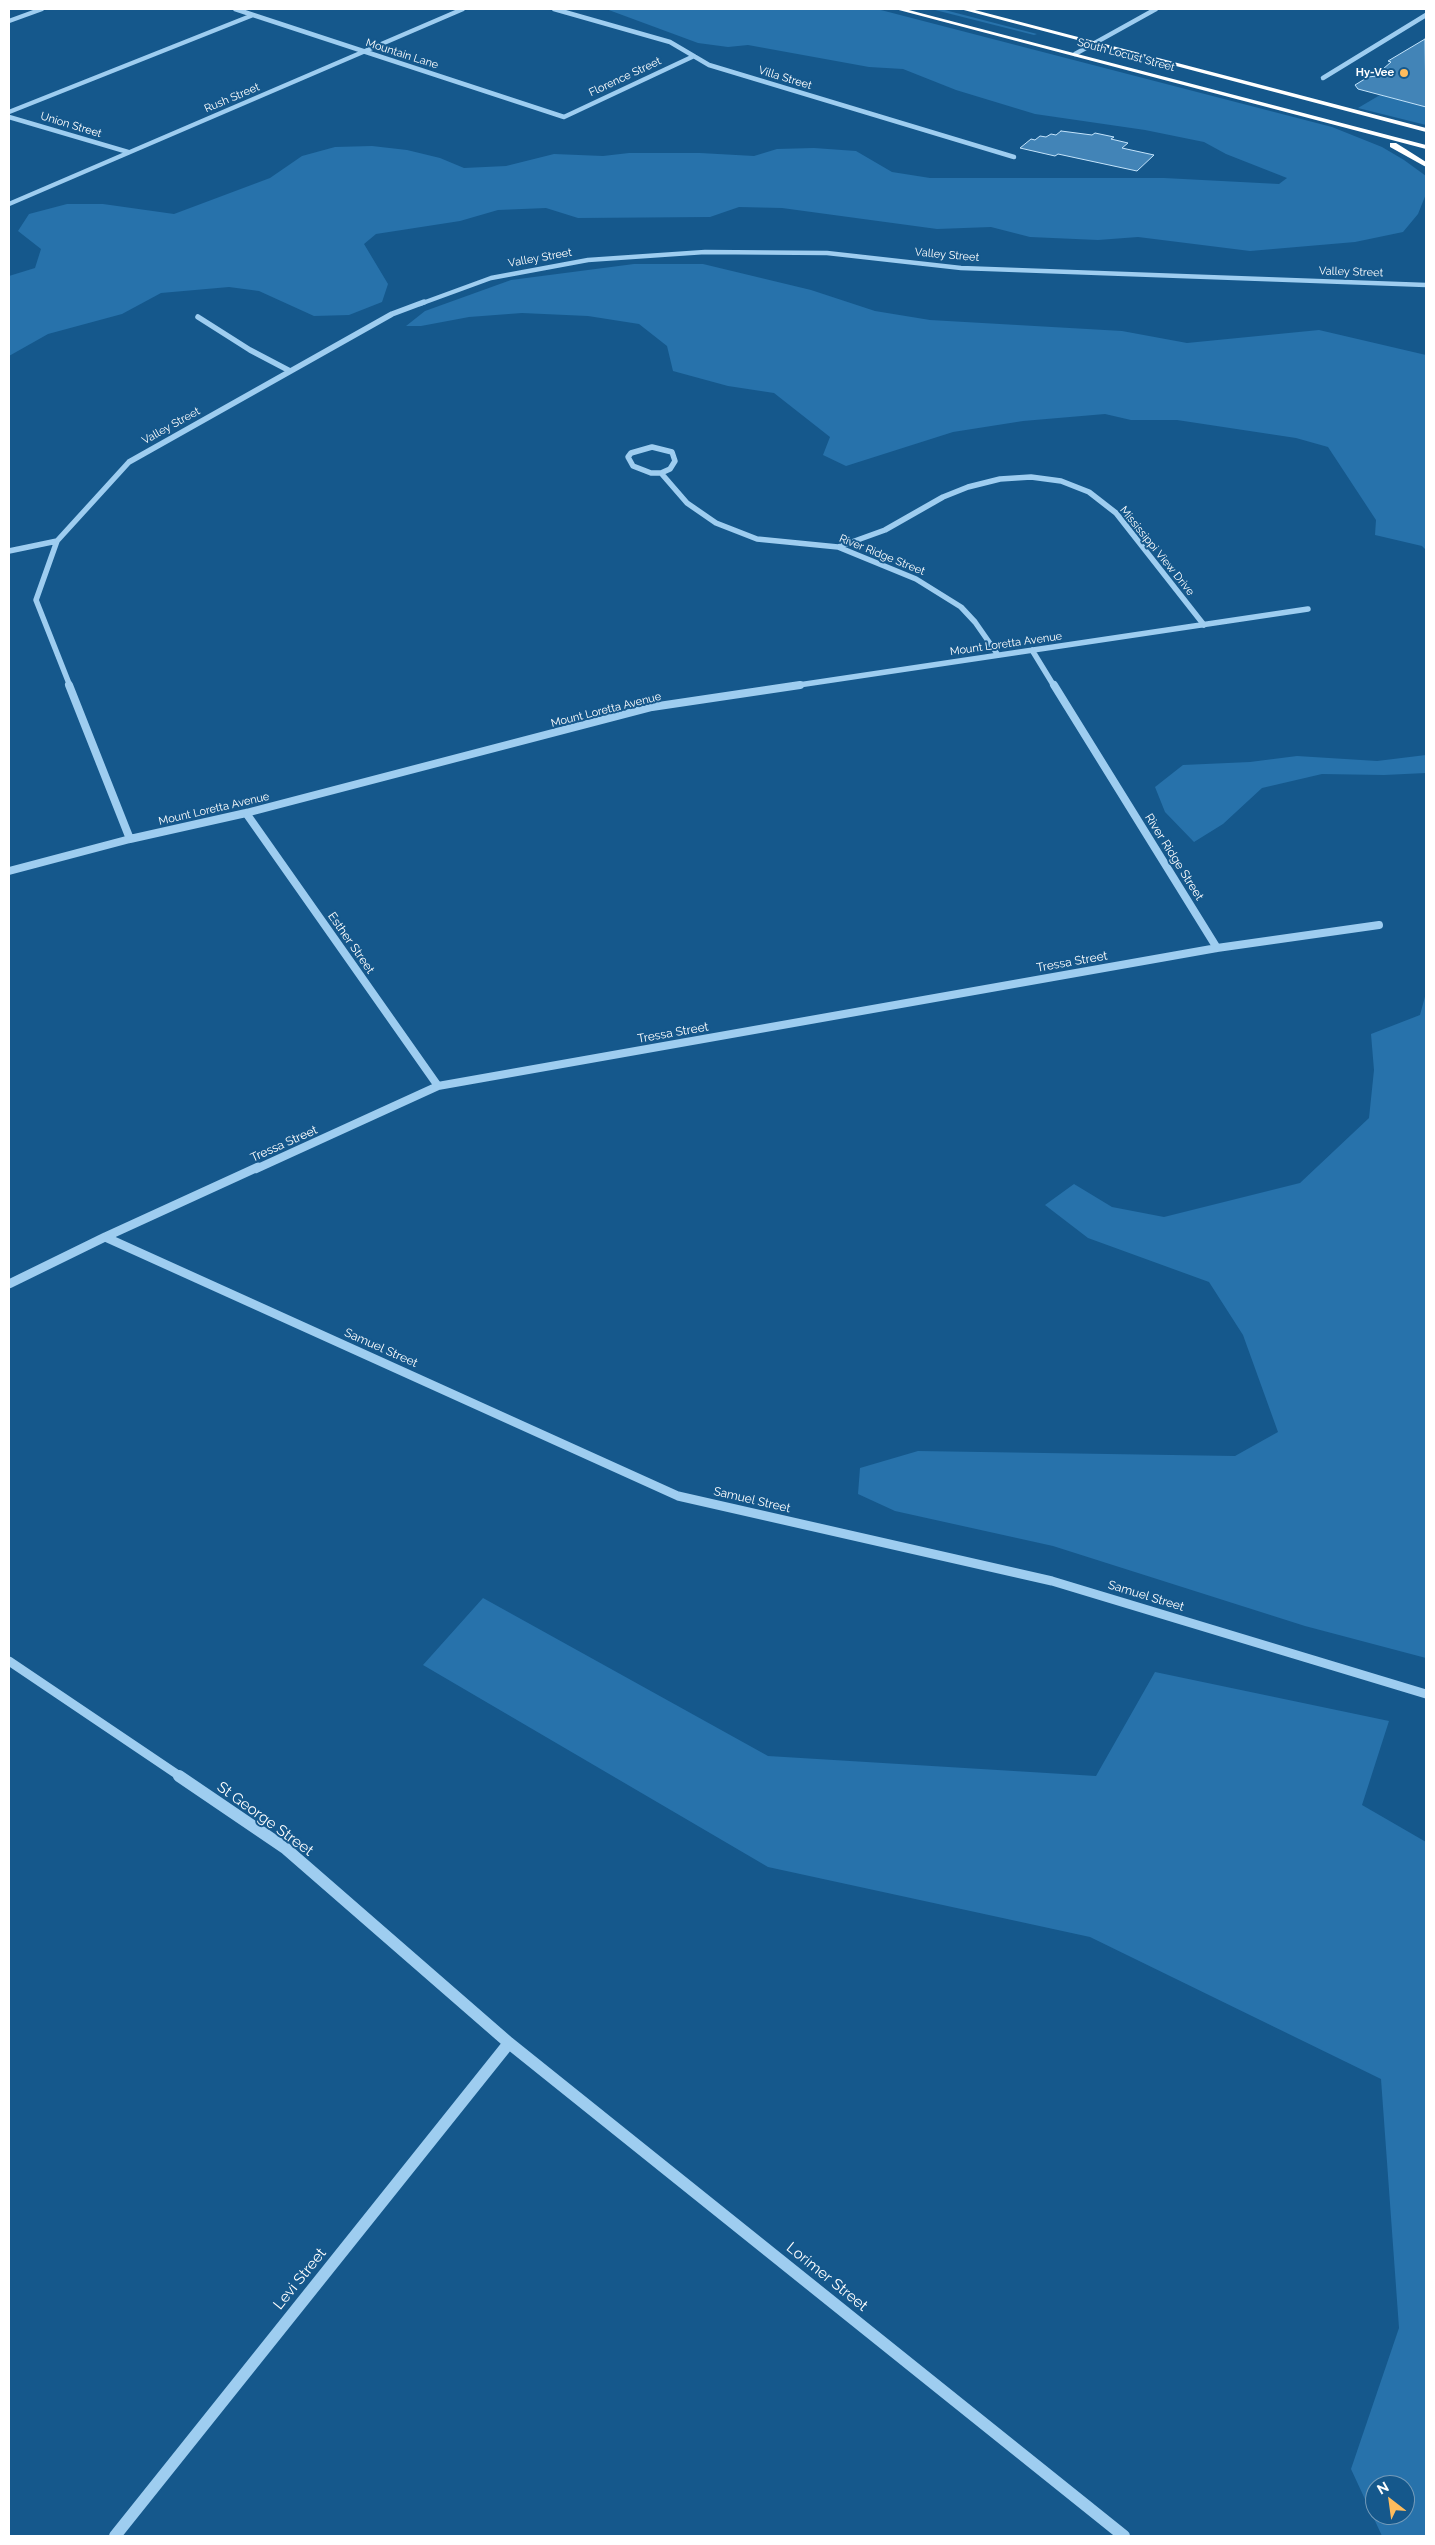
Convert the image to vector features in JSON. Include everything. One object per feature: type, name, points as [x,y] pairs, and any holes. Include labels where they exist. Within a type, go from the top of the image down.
[{"type":"highway","name":"South Locust Street","points":[[898,9],[1348,125]]},
{"type":"highway","name":"South Locust Street","points":[[964,9],[1426,130]]},
{"type":"highway","points":[[1348,125],[1426,147]]},
{"type":"highway","points":[[1348,125],[1402,149],[1426,165]]},
{"type":"street","points":[[9,21],[42,9]]},
{"type":"street","name":"Mountain Lane","points":[[235,9],[564,117]]},
{"type":"street","name":"Rush Street","points":[[9,204],[463,9]]},
{"type":"street","name":"Villa Street","points":[[554,9],[670,42],[709,65],[1014,157]]},
{"type":"street","points":[[1075,54],[1156,9]]},
{"type":"street","points":[[9,112],[253,15]]},
{"type":"street","points":[[1323,78],[1426,15]]},
{"type":"street","name":"Florence Street","points":[[564,117],[694,56]]},
{"type":"street","name":"Union Street","points":[[9,117],[128,152]]},
{"type":"street","name":"Valley Street","points":[[130,839],[36,600],[57,541],[129,462],[392,314],[491,278],[588,260],[705,252],[827,253],[961,268],[1426,285]]},
{"type":"street","points":[[198,317],[250,350],[290,371]]},
{"type":"street","points":[[652,447],[668,450],[675,456],[675,462],[670,469],[661,473],[651,473],[634,466],[628,457],[631,452],[652,447]]},
{"type":"street","name":"River Ridge Street","points":[[661,473],[687,503],[716,523],[758,539],[838,547],[916,579],[961,607],[976,622],[998,655]]},
{"type":"street","name":"Mississippi View Drive","points":[[838,547],[885,530],[943,497],[968,486],[1000,479],[1031,477],[1061,481],[1089,492],[1116,514],[1204,625]]},
{"type":"street","points":[[9,551],[57,541]]},
{"type":"street","name":"Mount Loretta Avenue","points":[[9,871],[130,839],[246,813],[652,707],[1308,610]]},
{"type":"street","name":"River Ridge Street","points":[[1032,650],[1217,948]]},
{"type":"street","name":"Esther Street","points":[[246,813],[438,1086]]},
{"type":"street","name":"Tressa Street","points":[[9,1284],[105,1237],[438,1086],[1217,948],[1379,925]]},
{"type":"street","name":"Samuel Street","points":[[105,1237],[678,1496],[1052,1580],[1426,1694]]},
{"type":"street","name":"St George Street","points":[[9,1661],[285,1848],[509,2043]]},
{"type":"street","name":"Levi Street","points":[[116,2536],[509,2043]]},
{"type":"street","name":"Lorimer Street","points":[[509,2043],[1124,2536]]},
{"type":"shaded area","points":[[606,9],[877,9],[1332,127],[1382,147],[1404,160],[1426,176],[1426,194],[1418,214],[1403,232],[1355,242],[1250,251],[1138,237],[1098,240],[1030,237],[991,227],[937,229],[782,208],[739,207],[710,217],[578,218],[546,208],[498,210],[460,221],[376,234],[364,244],[388,284],[382,302],[349,315],[314,316],[259,291],[229,287],[161,293],[122,314],[48,334],[9,356],[9,276],[35,268],[41,249],[18,231],[29,214],[67,204],[103,204],[174,214],[270,178],[302,156],[335,147],[372,146],[407,150],[440,158],[464,168],[506,166],[554,154],[603,156],[629,153],[700,153],[754,156],[777,149],[814,148],[856,151],[892,172],[930,178],[1164,178],[1279,184],[1287,178],[1226,154],[1204,142],[1145,130],[1035,114],[956,90],[903,69],[869,67],[748,45],[728,47],[698,43]]},
{"type":"shaded area","points":[[931,9],[941,9],[1037,34],[1034,35]]},
{"type":"shaded area","points":[[1380,95],[1426,107],[1426,125],[1358,108]]},
{"type":"shaded area","points":[[634,264],[703,264],[811,290],[875,311],[930,320],[1122,331],[1187,343],[1319,330],[1426,355],[1426,550],[1422,546],[1375,535],[1376,520],[1328,447],[1296,438],[1177,420],[1131,420],[1105,414],[1023,421],[953,432],[846,466],[823,455],[830,437],[774,393],[728,386],[673,371],[667,346],[639,324],[588,316],[522,313],[469,317],[421,326],[406,326],[425,311],[511,280]]},
{"type":"shaded area","points":[[1426,755],[1426,773],[1384,775],[1322,774],[1262,788],[1223,824],[1194,842],[1165,812],[1155,787],[1183,765],[1250,762],[1297,756],[1377,761]]},
{"type":"shaded area","points":[[1426,993],[1426,1658],[1305,1626],[1053,1546],[895,1511],[858,1494],[860,1468],[918,1451],[1235,1456],[1278,1432],[1243,1335],[1209,1282],[1088,1238],[1045,1205],[1074,1184],[1112,1207],[1164,1217],[1300,1183],[1369,1118],[1374,1070],[1371,1034],[1420,1015]]},
{"type":"shaded area","points":[[483,1598],[768,1756],[1096,1776],[1155,1672],[1389,1721],[1362,1805],[1426,1842],[1426,2536],[1382,2536],[1377,2525],[1415,2525],[1415,2475],[1365,2475],[1365,2499],[1351,2469],[1399,2328],[1381,2079],[1090,1937],[768,1867],[423,1665]]},
{"type":"building","name":"Hy-Vee","points":[[1425,39],[1426,107],[1358,89],[1355,85],[1368,77],[1377,76],[1386,70],[1383,69],[1391,62],[1388,61]]},
{"type":"building","points":[[1061,131],[1092,135],[1095,133],[1114,137],[1111,139],[1128,143],[1122,148],[1154,155],[1137,171],[1020,148],[1031,139],[1035,140],[1040,136],[1046,137],[1051,134],[1056,135]]},
{"type":"place","name":"Hy-Vee","points":[[1404,73]]}]
